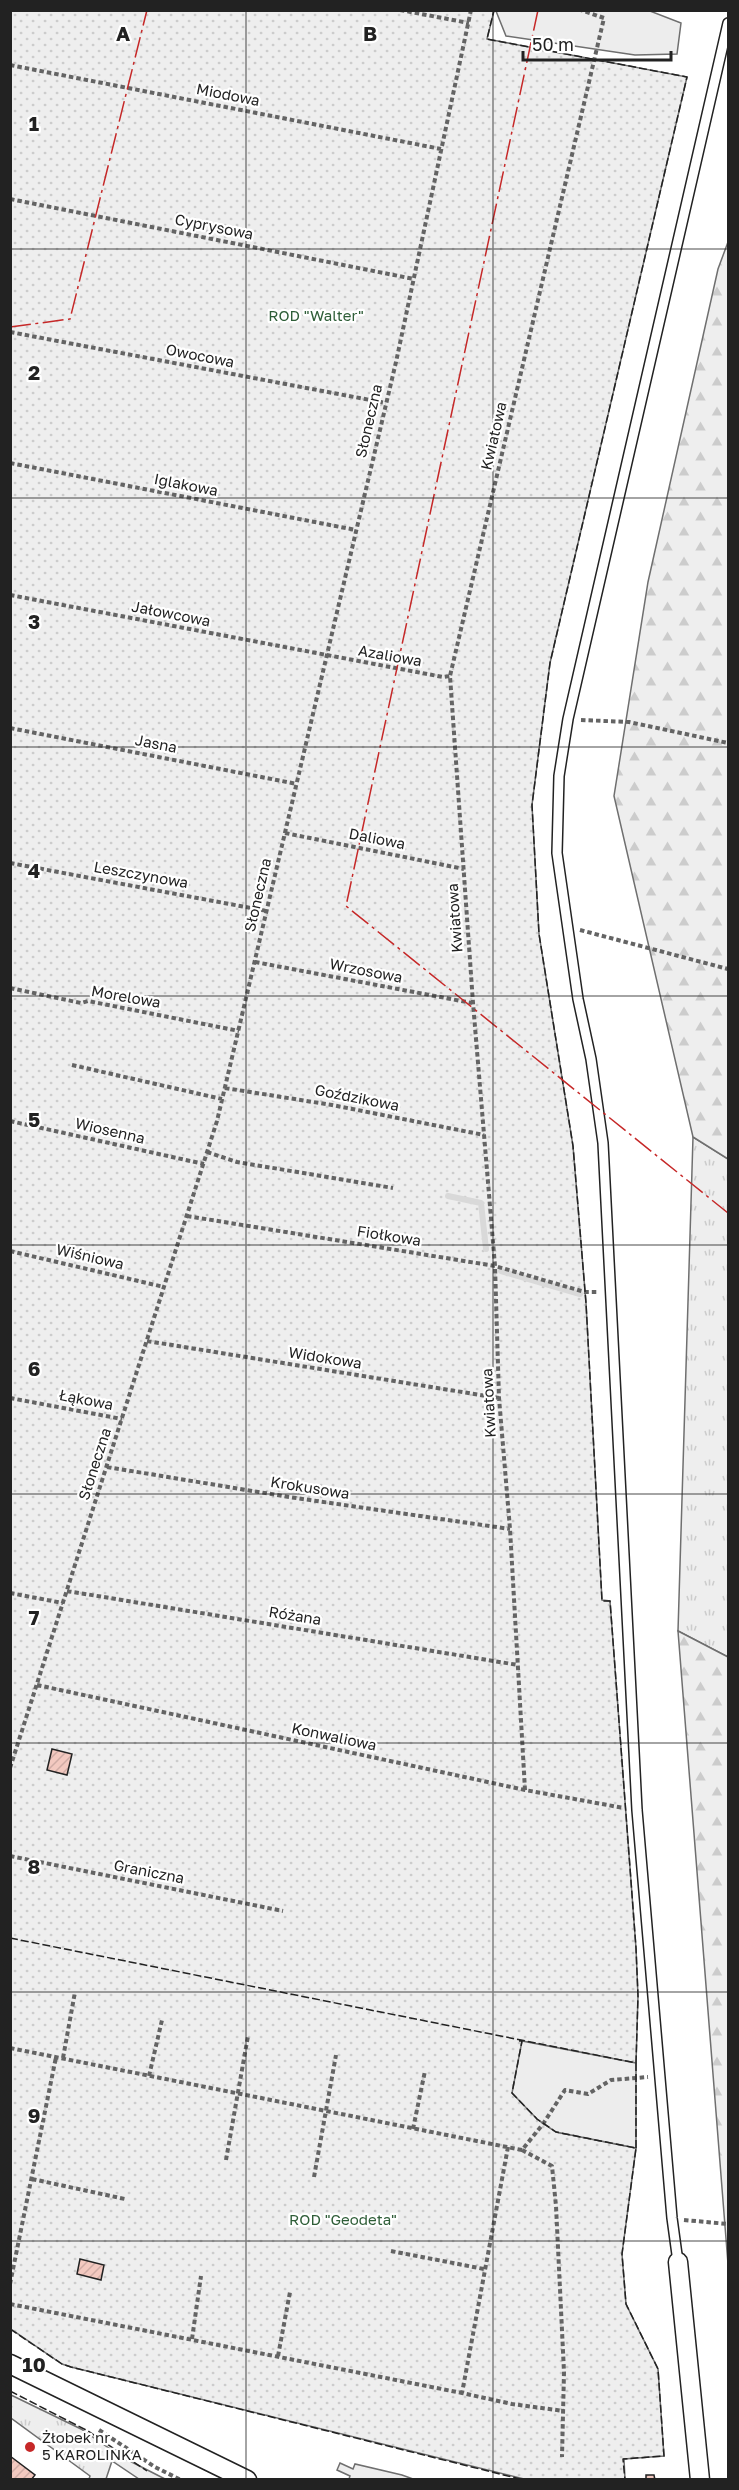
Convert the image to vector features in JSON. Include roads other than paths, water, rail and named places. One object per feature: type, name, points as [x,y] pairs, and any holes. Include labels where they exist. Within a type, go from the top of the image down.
[{"type":"street","points":[[678,2262],[700,2480]]},
{"type":"street","points":[[10,2364],[247,2480]]},
{"type":"lane","points":[[678,2262],[659,2076],[637,1810],[603,1143],[557,853],[559,776],[568,719],[729,22]]},
{"type":"waterway","points":[[448,1196],[481,1203],[486,1249]]},
{"type":"waterway","points":[[501,1271],[580,1294]]},
{"type":"place","name":"Żłobek nr 5 KAROLINKA","points":[[30,2447]]},
{"type":"park label","name":"ROD \"Walter\"","points":[[316,316]]},
{"type":"park label","name":"ROD \"Geodeta\"","points":[[343,2220]]}]
